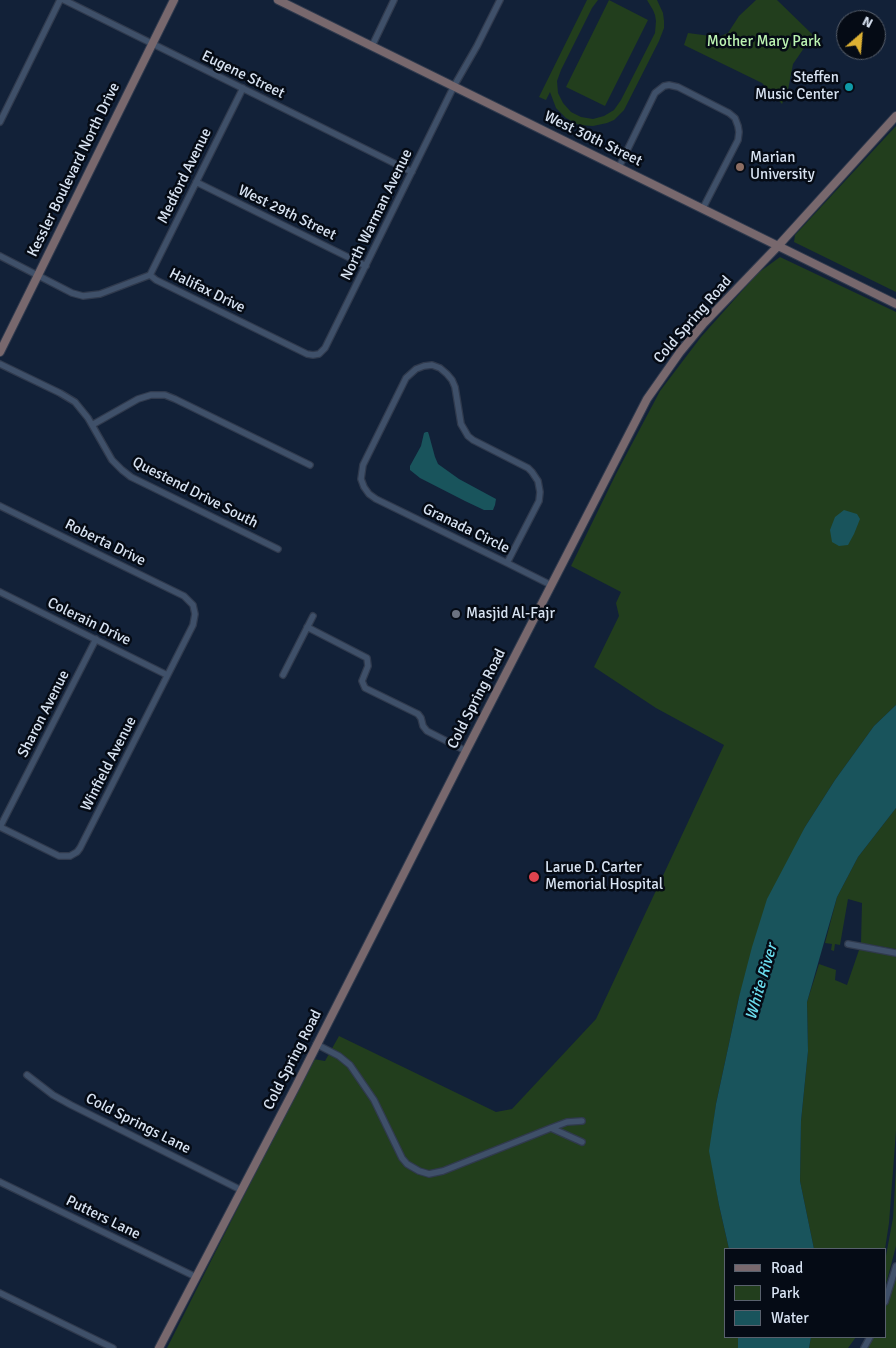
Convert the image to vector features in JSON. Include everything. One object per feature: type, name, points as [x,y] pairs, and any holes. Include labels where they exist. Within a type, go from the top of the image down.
[{"type":"street","name":"Eugene Street","points":[[62,0],[412,172]]},
{"type":"street","points":[[0,122],[62,0]]},
{"type":"street","name":"Kessler Boulevard North Drive","points":[[0,352],[174,0]]},
{"type":"street","name":"West 30th Street","points":[[278,0],[288,2],[372,46],[896,304]]},
{"type":"street","points":[[372,46],[394,0]]},
{"type":"street","points":[[454,86],[475,51],[500,0]]},
{"type":"street","name":"North Warman Avenue","points":[[319,354],[325,348],[454,86]]},
{"type":"street","points":[[619,167],[655,93],[664,86],[678,87],[729,113],[735,118],[738,126],[739,135],[736,143],[702,208]]},
{"type":"street","name":"Medford Avenue","points":[[150,275],[243,88]]},
{"type":"street","name":"Cold Spring Road","points":[[159,1348],[379,924],[635,421],[680,352],[704,323],[778,246],[896,116]]},
{"type":"street","name":"West 29th Street","points":[[196,182],[366,266]]},
{"type":"street","name":"Halifax Drive","points":[[0,256],[72,294],[89,296],[100,294],[150,275],[156,280],[307,354],[313,356],[319,354]]},
{"type":"street","name":"Questend Drive South","points":[[0,364],[68,397],[83,411],[112,460],[131,477],[278,549]]},
{"type":"street","name":"Granada Circle","points":[[506,564],[539,501],[538,481],[528,468],[470,438],[461,424],[455,387],[450,377],[440,368],[432,365],[419,367],[406,378],[362,468],[364,487],[371,495],[506,564],[551,585]]},
{"type":"street","points":[[92,425],[138,399],[151,395],[165,396],[176,398],[310,464]]},
{"type":"street","name":"Roberta Drive","points":[[0,506],[184,596],[190,601],[194,609]]},
{"type":"street","name":"Colerain Drive","points":[[0,592],[167,675]]},
{"type":"street","name":"Winfield Avenue","points":[[0,827],[59,856],[67,857],[77,852],[194,622],[194,609]]},
{"type":"street","points":[[283,675],[313,616]]},
{"type":"street","points":[[307,627],[367,658],[369,662],[362,680],[365,688],[418,714],[427,732],[466,751]]},
{"type":"street","name":"Sharon Avenue","points":[[0,827],[96,640]]},
{"type":"street","points":[[848,944],[896,953]]},
{"type":"street","points":[[316,1044],[339,1056],[350,1065],[374,1100],[402,1158],[407,1164],[429,1174],[443,1171],[567,1122],[582,1121]]},
{"type":"street","name":"Cold Springs Lane","points":[[27,1075],[53,1095],[71,1105],[241,1190]]},
{"type":"street","points":[[551,1128],[582,1142]]},
{"type":"street","name":"Putters Lane","points":[[0,1182],[196,1277]]},
{"type":"street","points":[[886,1299],[896,1266]]},
{"type":"street","points":[[0,1293],[113,1348]]},
{"type":"green space","points":[[587,0],[598,0],[592,8],[557,81],[558,93],[563,103],[571,112],[581,117],[593,119],[604,116],[614,110],[621,100],[655,33],[655,15],[647,0],[657,0],[663,13],[664,21],[664,28],[659,41],[624,110],[614,120],[593,126],[579,125],[566,118],[556,108],[550,92],[546,100],[539,97]]},
{"type":"green space","points":[[609,0],[648,20],[605,106],[566,87]]},
{"type":"green space","name":"Mother Mary Park","points":[[756,0],[777,0],[813,35],[793,64],[788,90],[782,104],[762,83],[684,45],[688,33],[718,37],[728,33],[739,16]]},
{"type":"green space","points":[[896,126],[896,292],[794,242],[795,235]]},
{"type":"green space","points":[[780,257],[896,312],[896,705],[874,726],[835,780],[805,827],[739,997],[716,1104],[710,1151],[729,1248],[724,1248],[724,1338],[738,1338],[738,1348],[167,1348],[313,1059],[325,1061],[339,1036],[496,1112],[512,1109],[596,1019],[724,745],[656,708],[594,667],[619,616],[616,603],[621,592],[571,566],[616,474],[660,391],[701,337],[758,273]]},
{"type":"green space","points":[[896,808],[896,949],[861,943],[862,903],[848,899],[840,945],[835,944],[834,951],[831,950],[832,944],[825,943],[837,897],[858,857]]},
{"type":"green space","points":[[859,950],[896,955],[896,1131],[889,1223],[885,1248],[814,1248],[800,1181],[801,1121],[808,1051],[807,1002],[819,964],[836,970],[835,980],[847,985]]},
{"type":"green space","points":[[896,1168],[896,1246],[886,1284],[886,1256],[893,1218]]},
{"type":"green space","points":[[896,1263],[896,1348],[867,1348],[871,1338],[886,1338],[886,1295]]},
{"type":"green space","points":[[811,1338],[855,1338],[848,1348],[809,1348]]},
{"type":"water","points":[[426,432],[428,432],[438,464],[459,479],[496,499],[493,510],[484,510],[465,501],[420,478],[410,470],[410,466]]},
{"type":"water","points":[[844,510],[857,514],[860,519],[848,545],[839,546],[832,542],[830,530],[835,517]]},
{"type":"water","name":"White River","points":[[896,705],[896,808],[858,857],[837,897],[807,1002],[808,1051],[801,1121],[800,1181],[814,1248],[729,1248],[709,1151],[716,1104],[752,947],[767,899],[805,827],[835,780],[874,726]]},
{"type":"water","points":[[738,1338],[811,1338],[809,1348],[738,1348]]},
{"type":"place","name":"Steffen Music Center","points":[[849,87]]},
{"type":"place","name":"Marian University","points":[[740,167]]},
{"type":"place","name":"Masjid Al-Fajr","points":[[456,614]]},
{"type":"place","name":"Larue D. Carter Memorial Hospital","points":[[534,877]]}]
